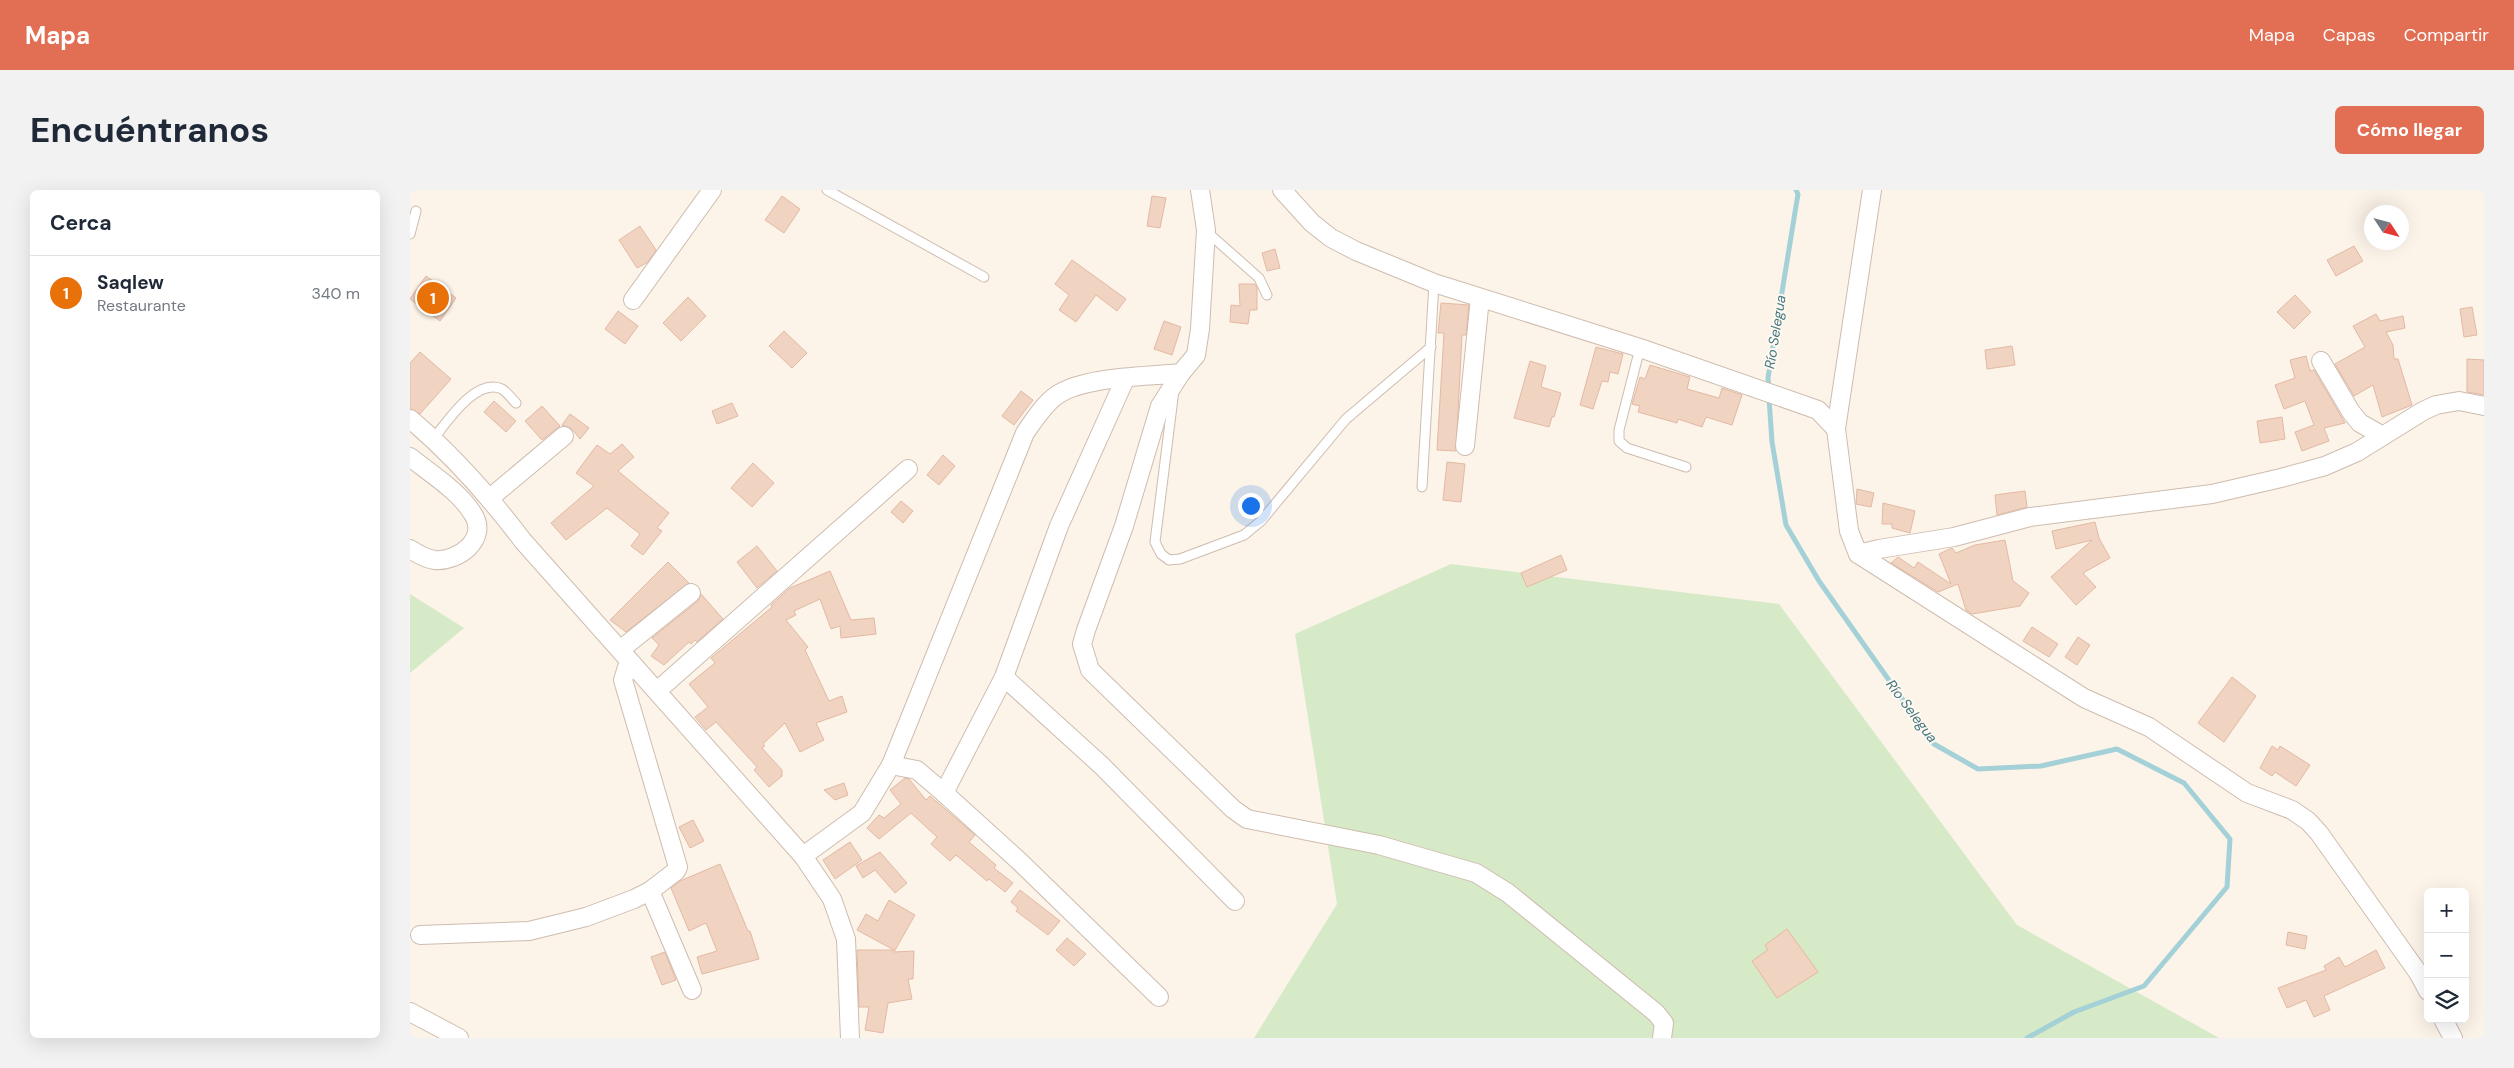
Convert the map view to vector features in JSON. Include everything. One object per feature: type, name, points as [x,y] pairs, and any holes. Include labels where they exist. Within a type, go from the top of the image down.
[{"type":"street","points":[[633,300],[712,190]]},
{"type":"street","points":[[1200,190],[1206,230],[1200,329],[1196,355],[1177,379],[1160,406],[1124,526],[1082,644],[1090,670],[1233,809],[1247,819],[1379,845],[1476,873],[1508,892],[1656,1014],[1664,1023],[1662,1038]]},
{"type":"street","points":[[1282,190],[1312,223],[1331,238],[1356,251],[1434,283],[1640,348],[1818,410],[1836,429]]},
{"type":"street","points":[[1872,190],[1836,429],[1849,530],[1858,554],[2084,698],[2149,727],[2247,794],[2292,810],[2308,821],[2319,833],[2424,984]]},
{"type":"street","points":[[1465,446],[1480,298]]},
{"type":"street","points":[[2321,361],[2355,418],[2360,423],[2383,436]]},
{"type":"street","points":[[803,856],[862,813],[891,765],[1025,433],[1056,396],[1078,384],[1125,379],[1177,379]]},
{"type":"street","points":[[944,793],[1004,677],[1059,526],[1125,379]]},
{"type":"street","points":[[1858,554],[1954,537],[2030,517],[2212,494],[2325,466],[2358,452],[2436,406],[2459,400],[2484,406]]},
{"type":"street","points":[[410,419],[434,438],[490,498],[523,541],[803,856],[832,899],[846,940],[850,1038]]},
{"type":"street","points":[[490,498],[564,436]]},
{"type":"street","points":[[410,458],[462,500],[474,515],[478,527],[474,540],[466,551],[452,558],[434,560],[410,549]]},
{"type":"street","points":[[657,692],[908,470]]},
{"type":"street","points":[[420,935],[529,931],[586,917],[650,891],[673,875],[678,867],[623,680],[625,656],[691,593]]},
{"type":"street","points":[[1004,677],[1102,766],[1235,901]]},
{"type":"street","points":[[891,765],[905,766],[917,770],[944,793],[1018,860],[1159,997]]},
{"type":"street","points":[[650,891],[692,990]]},
{"type":"street","points":[[410,1012],[459,1038]]},
{"type":"street","points":[[2445,1023],[2453,1038]]},
{"type":"lane","points":[[828,190],[984,277]]},
{"type":"lane","points":[[410,234],[416,211]]},
{"type":"lane","points":[[1206,230],[1259,278],[1268,296]]},
{"type":"lane","points":[[1422,487],[1434,283]]},
{"type":"lane","points":[[1177,379],[1155,542],[1161,554],[1169,560],[1180,559],[1244,535],[1261,521],[1346,419],[1431,347]]},
{"type":"lane","points":[[1640,348],[1619,441],[1628,448],[1686,467]]},
{"type":"lane","points":[[434,438],[464,402],[479,390],[489,387],[502,389],[516,402]]},
{"type":"green space","points":[[1451,564],[1779,604],[2017,925],[2219,1038],[1254,1038],[1337,904],[1295,634]]},
{"type":"green space","points":[[410,594],[464,628],[410,673]]},
{"type":"building","points":[[782,196],[800,209],[784,233],[765,220]]},
{"type":"building","points":[[1152,196],[1166,198],[1160,228],[1147,226]]},
{"type":"building","points":[[640,226],[656,250],[648,262],[637,268],[619,240]]},
{"type":"building","points":[[2354,246],[2363,261],[2336,276],[2327,260]]},
{"type":"building","points":[[1275,249],[1280,268],[1267,271],[1262,253]]},
{"type":"building","points":[[1072,260],[1126,299],[1117,311],[1096,295],[1076,322],[1059,310],[1069,295],[1055,284]]},
{"type":"building","points":[[426,276],[456,298],[440,321],[410,299]]},
{"type":"building","points":[[1239,284],[1255,284],[1257,288],[1257,310],[1250,310],[1248,324],[1230,322],[1231,305],[1240,306]]},
{"type":"building","points":[[2295,295],[2311,312],[2294,329],[2277,312]]},
{"type":"building","points":[[688,297],[706,316],[681,341],[663,323]]},
{"type":"building","points":[[1441,303],[1469,305],[1466,335],[1462,335],[1456,451],[1437,450],[1444,333],[1438,333]]},
{"type":"building","points":[[2472,307],[2477,335],[2464,337],[2460,309]]},
{"type":"building","points":[[618,311],[638,326],[625,344],[605,329]]},
{"type":"building","points":[[2376,314],[2380,321],[2403,316],[2405,328],[2386,332],[2393,345],[2394,359],[2398,359],[2412,405],[2382,417],[2373,385],[2354,396],[2335,364],[2365,347],[2353,326]]},
{"type":"building","points":[[1164,321],[1181,327],[1172,355],[1154,349]]},
{"type":"building","points":[[784,331],[807,353],[792,368],[769,346]]},
{"type":"building","points":[[2012,346],[2015,365],[1987,369],[1985,350]]},
{"type":"building","points":[[1596,347],[1623,354],[1618,374],[1610,372],[1608,382],[1602,381],[1593,409],[1580,405]]},
{"type":"building","points":[[420,352],[451,379],[420,414],[410,409],[410,363]]},
{"type":"building","points":[[2306,356],[2310,371],[2314,370],[2345,423],[2324,428],[2329,441],[2302,451],[2295,432],[2314,425],[2305,401],[2284,409],[2275,385],[2295,378],[2290,360]]},
{"type":"building","points":[[2467,359],[2484,360],[2484,395],[2467,392]]},
{"type":"building","points":[[1530,361],[1546,366],[1541,387],[1561,393],[1549,427],[1514,418]]},
{"type":"building","points":[[1650,365],[1690,377],[1687,389],[1719,398],[1722,388],[1742,395],[1732,425],[1706,417],[1702,427],[1678,419],[1677,423],[1638,412],[1640,406],[1632,404],[1640,377],[1645,379]]},
{"type":"building","points":[[1021,391],[1033,400],[1014,425],[1002,416]]},
{"type":"building","points":[[494,401],[516,421],[506,432],[484,412]]},
{"type":"building","points":[[732,403],[738,416],[717,424],[712,411]]},
{"type":"building","points":[[542,406],[560,426],[542,440],[525,421]]},
{"type":"building","points":[[570,414],[589,428],[580,439],[572,429],[562,425]]},
{"type":"building","points":[[2282,417],[2285,439],[2260,443],[2257,421]]},
{"type":"building","points":[[622,444],[634,457],[618,471],[669,513],[657,528],[662,531],[643,555],[631,546],[640,534],[607,508],[566,540],[551,523],[594,486],[576,473],[597,445],[610,454]]},
{"type":"building","points":[[943,455],[955,466],[939,485],[927,475]]},
{"type":"building","points":[[1447,462],[1465,464],[1461,502],[1443,500]]},
{"type":"building","points":[[753,463],[774,483],[752,507],[731,488]]},
{"type":"building","points":[[1857,489],[1874,493],[1871,507],[1856,504]]},
{"type":"building","points":[[2025,491],[2027,507],[1997,515],[1995,495]]},
{"type":"building","points":[[901,501],[913,511],[903,523],[891,512]]},
{"type":"building","points":[[1883,503],[1915,511],[1910,533],[1892,528],[1892,524],[1882,524]]},
{"type":"building","points":[[2095,522],[2099,538],[2110,558],[2083,573],[2096,587],[2076,605],[2051,577],[2092,540],[2056,549],[2052,531]]},
{"type":"building","points":[[2005,540],[2013,581],[2029,593],[2020,606],[1972,614],[1966,610],[1958,584],[1938,592],[1891,563],[1898,557],[1914,568],[1918,562],[1951,584],[1939,554],[1952,548],[1956,553],[1975,545]]},
{"type":"building","points":[[757,546],[777,571],[757,588],[737,562]]},
{"type":"building","points":[[1561,555],[1567,570],[1527,587],[1521,573]]},
{"type":"building","points":[[668,562],[689,583],[626,632],[610,620]]},
{"type":"building","points":[[830,571],[851,620],[874,618],[876,634],[841,638],[840,626],[831,629],[820,599],[794,611],[796,615],[786,620],[808,647],[805,650],[829,701],[842,696],[847,712],[816,723],[824,740],[800,752],[785,723],[763,744],[765,746],[762,748],[782,770],[782,776],[769,787],[754,770],[757,767],[716,722],[706,730],[695,717],[708,707],[689,684],[715,663],[711,658],[772,607],[771,605],[790,588]]},
{"type":"building","points":[[701,594],[723,619],[697,642],[695,640],[691,644],[689,642],[664,665],[651,656],[659,645],[652,638],[698,601]]},
{"type":"building","points":[[2032,627],[2058,644],[2049,657],[2023,641]]},
{"type":"building","points":[[2078,637],[2090,645],[2077,665],[2065,657]]},
{"type":"building","points":[[2232,677],[2256,696],[2224,742],[2198,723]]},
{"type":"building","points":[[2272,746],[2278,750],[2280,746],[2310,765],[2296,786],[2275,772],[2272,776],[2260,768]]},
{"type":"building","points":[[905,778],[909,779],[926,800],[930,796],[975,835],[969,842],[996,865],[994,868],[1013,883],[1005,892],[989,879],[987,881],[956,855],[950,861],[931,844],[937,837],[911,813],[879,839],[867,828],[879,815],[884,818],[901,804],[890,790]]},
{"type":"building","points":[[844,783],[848,795],[835,800],[824,790]]},
{"type":"building","points":[[693,820],[704,841],[690,848],[679,827]]},
{"type":"building","points":[[850,842],[862,860],[835,879],[823,860]]},
{"type":"building","points":[[880,852],[907,883],[895,893],[875,870],[863,878],[856,866]]},
{"type":"building","points":[[720,864],[748,931],[750,931],[759,959],[702,974],[697,957],[717,951],[706,923],[689,931],[671,888],[680,881]]},
{"type":"building","points":[[1020,890],[1060,921],[1048,935],[1016,911],[1018,908],[1011,902]]},
{"type":"building","points":[[889,900],[915,915],[894,952],[914,951],[913,979],[908,979],[912,999],[888,1003],[883,1033],[865,1030],[869,1007],[859,1007],[857,950],[894,950],[857,930],[866,914],[878,921]]},
{"type":"building","points":[[1787,929],[1818,972],[1777,998],[1752,961],[1768,950],[1765,945]]},
{"type":"building","points":[[2288,932],[2307,936],[2305,949],[2286,945]]},
{"type":"building","points":[[1067,938],[1086,954],[1074,966],[1056,950]]},
{"type":"building","points":[[2376,950],[2385,968],[2324,996],[2330,1010],[2314,1017],[2306,1000],[2287,1008],[2278,988],[2326,970],[2324,966],[2339,957],[2345,967]]},
{"type":"building","points":[[665,952],[676,980],[662,985],[651,957]]},
{"type":"waterway","name":"Río Selegua","points":[[1769,389],[1768,378],[1798,194],[1796,190]]},
{"type":"waterway","name":"Río Selegua","points":[[1769,398],[1772,442],[1786,525],[1819,581],[1934,744],[1978,769],[2041,766],[2117,749],[2184,783],[2230,839],[2227,887],[2144,986],[2074,1012],[2027,1038]]},
{"type":"place","name":"Saqlew","points":[[433,298]]}]
